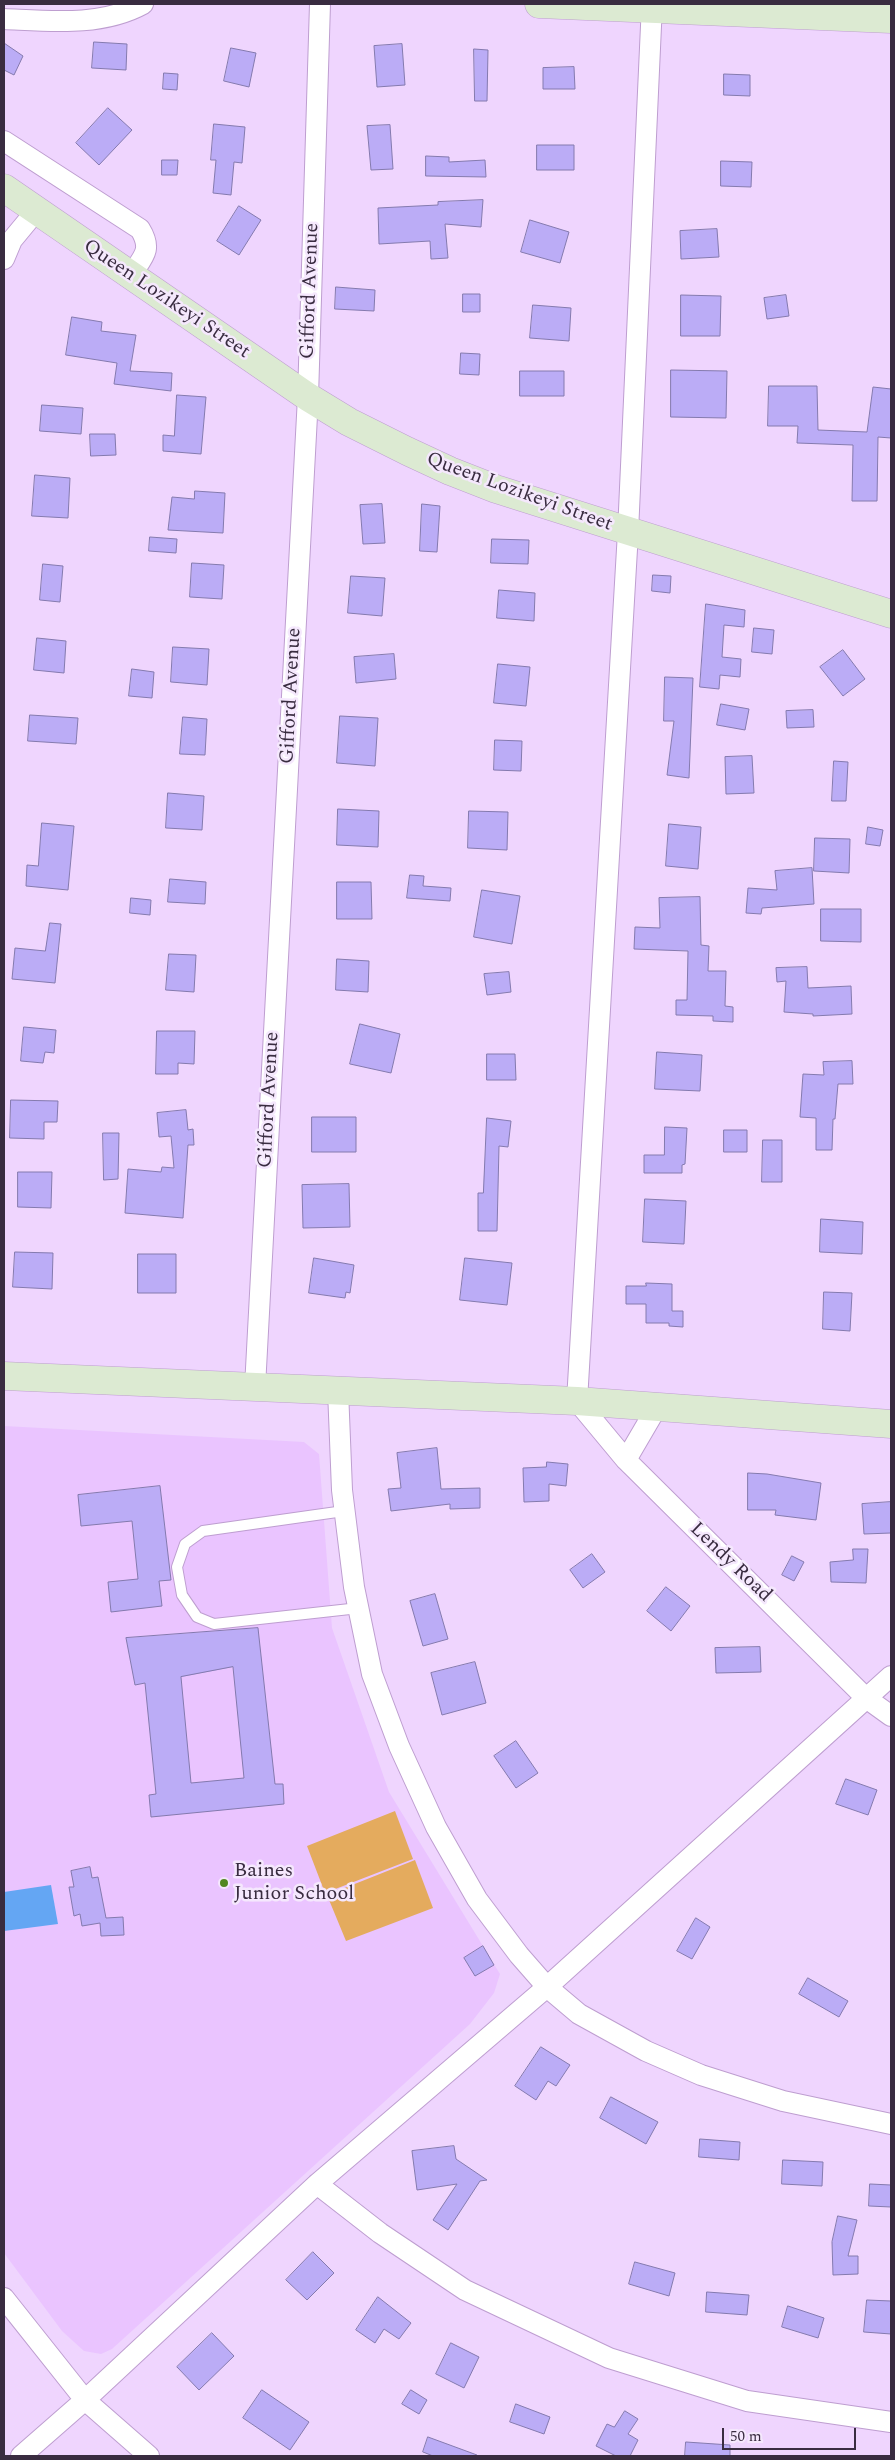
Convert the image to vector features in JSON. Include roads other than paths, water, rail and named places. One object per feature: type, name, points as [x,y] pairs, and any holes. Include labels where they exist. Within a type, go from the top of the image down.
[{"type":"street","points":[[4,19],[73,21],[121,14],[143,4]]},
{"type":"street","name":"Gifford Avenue","points":[[255,1387],[308,397],[320,4]]},
{"type":"street","points":[[539,4],[652,6],[891,19]]},
{"type":"street","points":[[577,1401],[628,532],[652,6]]},
{"type":"street","points":[[4,141],[140,229],[146,240],[147,251],[131,275]]},
{"type":"street","name":"Queen Lozikeyi Street","points":[[4,188],[308,397],[349,422],[450,471],[496,489],[628,532],[891,614]]},
{"type":"street","points":[[4,259],[8,238],[36,211]]},
{"type":"street","points":[[4,1376],[577,1401],[891,1424]]},
{"type":"street","points":[[338,1390],[344,1511],[358,1608],[372,1674],[399,1746],[436,1827],[477,1899],[547,1987],[579,2014],[646,2051],[701,2075],[783,2101],[891,2124]]},
{"type":"street","name":"Lendy Road","points":[[577,1401],[626,1460],[866,1698],[891,1716]]},
{"type":"street","points":[[626,1460],[657,1407]]},
{"type":"street","points":[[21,2456],[86,2400],[318,2184],[547,1987],[891,1676]]},
{"type":"street","points":[[318,2184],[380,2233],[465,2290],[609,2358],[748,2401],[891,2422]]},
{"type":"street","points":[[4,2298],[86,2400],[149,2456]]},
{"type":"lane","points":[[344,1511],[203,1531],[185,1544],[177,1567],[182,1595],[197,1617],[214,1624],[358,1608]]},
{"type":"water","points":[[51,1885],[58,1924],[4,1931],[4,1892]]},
{"type":"place","name":"Baines Junior School","points":[[224,1883]]}]
